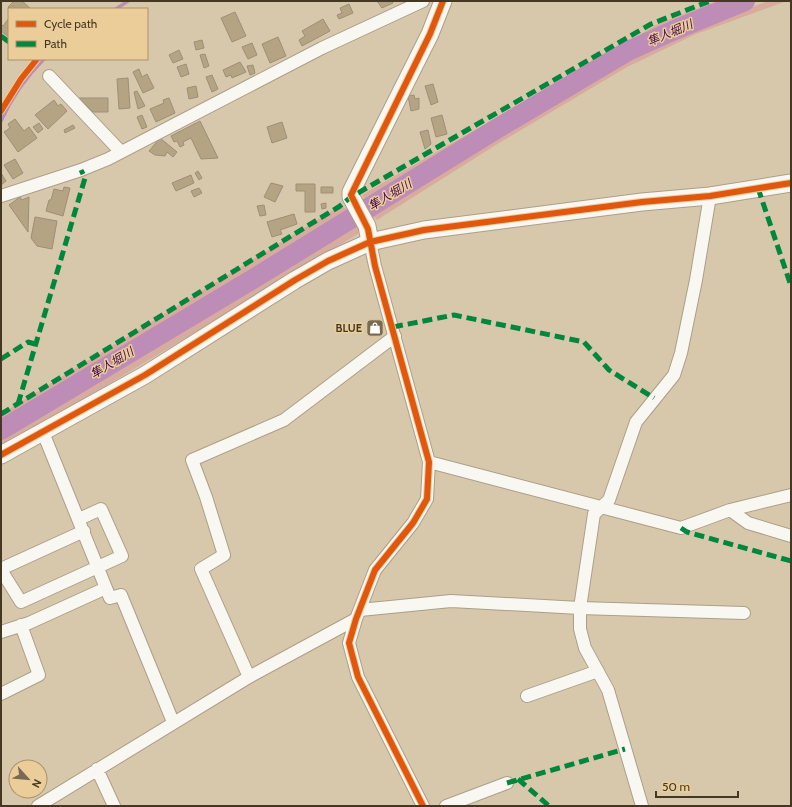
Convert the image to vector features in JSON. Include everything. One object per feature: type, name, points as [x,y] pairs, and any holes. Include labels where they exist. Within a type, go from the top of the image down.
[{"type":"street","points":[[1,196],[81,170],[121,152],[322,48],[422,1]]},
{"type":"street","points":[[423,806],[358,677],[349,643],[375,570],[413,523],[427,498],[429,462],[375,266],[369,234],[351,192],[430,34],[443,1]]},
{"type":"street","points":[[50,76],[121,152]]},
{"type":"street","points":[[1,455],[42,430],[145,375],[369,234],[424,230],[642,202],[710,196],[791,183]]},
{"type":"street","points":[[642,806],[608,690],[585,648],[580,629],[580,608],[594,514],[609,500],[636,422],[674,375],[681,353],[696,280],[710,196]]},
{"type":"street","points":[[249,677],[201,569],[224,555],[206,497],[192,460],[284,420],[395,336]]},
{"type":"street","points":[[42,430],[110,598],[121,595],[173,722]]},
{"type":"street","points":[[429,462],[681,528],[730,510],[791,494]]},
{"type":"street","points":[[79,519],[101,509],[122,556],[97,565],[21,602],[1,570],[84,531]]},
{"type":"street","points":[[730,510],[748,523],[791,536]]},
{"type":"street","points":[[1,632],[21,625],[106,588]]},
{"type":"street","points":[[38,806],[173,722],[358,615],[451,601],[580,608],[744,613]]},
{"type":"street","points":[[1,694],[39,675],[21,625]]},
{"type":"street","points":[[528,696],[598,671]]},
{"type":"street","points":[[97,769],[114,806]]},
{"type":"street","points":[[446,806],[507,783]]},
{"type":"shaded area","points":[[717,1],[729,1],[650,33],[512,114],[1,424],[1,414],[340,206],[347,209],[364,198],[362,195],[656,25]]},
{"type":"shaded area","points":[[768,1],[787,1],[696,34],[627,67],[499,143],[377,220],[374,217],[358,227],[358,234],[1,449],[1,437],[50,410],[576,89],[663,42]]},
{"type":"building","points":[[14,1],[22,1],[30,8],[15,8],[13,6],[11,8],[8,7]]},
{"type":"building","points":[[377,1],[392,1],[393,3],[382,8]]},
{"type":"building","points":[[349,4],[353,13],[339,19],[337,15],[342,13],[340,8]]},
{"type":"building","points":[[235,12],[246,36],[232,42],[221,18]]},
{"type":"building","points":[[8,19],[8,36],[1,31],[1,24],[3,26]]},
{"type":"building","points":[[323,19],[330,31],[302,46],[299,40],[305,36],[302,31]]},
{"type":"building","points":[[278,37],[286,56],[270,63],[262,44]]},
{"type":"building","points":[[202,40],[204,48],[196,50],[194,42]]},
{"type":"building","points":[[252,43],[257,55],[248,59],[242,47]]},
{"type":"building","points":[[179,50],[183,59],[173,63],[169,55]]},
{"type":"building","points":[[205,54],[209,66],[204,68],[200,55]]},
{"type":"building","points":[[240,62],[246,72],[232,78],[231,75],[226,77],[223,70]]},
{"type":"building","points":[[186,64],[189,74],[181,77],[177,67]]},
{"type":"building","points":[[253,65],[255,73],[250,75],[247,66]]},
{"type":"building","points":[[139,69],[142,77],[147,74],[154,88],[143,93],[133,72]]},
{"type":"building","points":[[212,75],[218,89],[212,92],[206,77]]},
{"type":"building","points":[[128,78],[130,108],[119,109],[117,79]]},
{"type":"building","points":[[433,84],[438,102],[431,105],[425,86]]},
{"type":"building","points":[[196,86],[198,97],[189,99],[187,88]]},
{"type":"building","points":[[137,91],[145,106],[138,109],[134,92]]},
{"type":"building","points":[[414,95],[415,99],[419,98],[419,109],[411,111],[408,96]]},
{"type":"building","points":[[79,98],[108,98],[108,112],[93,112]]},
{"type":"building","points":[[169,98],[175,113],[156,122],[150,109],[164,103],[163,100]]},
{"type":"building","points":[[54,100],[58,106],[61,104],[67,111],[48,129],[35,115]]},
{"type":"building","points":[[142,115],[147,127],[142,129],[137,117]]},
{"type":"building","points":[[442,115],[447,134],[436,137],[431,118]]},
{"type":"building","points":[[15,119],[24,131],[29,127],[37,138],[18,152],[4,132],[10,128],[8,124]]},
{"type":"building","points":[[200,121],[218,158],[201,159],[191,138],[183,142],[184,145],[180,147],[177,141],[174,142],[171,136]]},
{"type":"building","points":[[282,122],[287,138],[272,143],[267,127]]},
{"type":"building","points":[[39,123],[43,129],[38,133],[33,127]]},
{"type":"building","points":[[73,125],[75,128],[65,133],[64,130]]},
{"type":"building","points":[[428,130],[431,144],[425,149],[420,132]]},
{"type":"building","points":[[160,138],[177,152],[173,157],[167,152],[165,156],[155,155],[149,151]]},
{"type":"building","points":[[15,159],[23,173],[13,179],[4,165]]},
{"type":"building","points":[[198,171],[202,178],[199,180],[195,173]]},
{"type":"building","points":[[1,173],[6,181],[1,185]]},
{"type":"building","points":[[191,175],[194,183],[176,191],[172,183]]},
{"type":"building","points":[[271,183],[283,186],[275,202],[264,197]]},
{"type":"building","points":[[296,184],[315,184],[315,212],[305,212],[305,191],[296,191]]},
{"type":"building","points":[[64,187],[70,188],[63,216],[46,211],[54,189],[63,191]]},
{"type":"building","points":[[321,187],[333,187],[333,193],[321,193]]},
{"type":"building","points":[[199,188],[202,193],[194,197],[191,191]]},
{"type":"building","points":[[20,197],[22,200],[29,197],[28,232],[9,205]]},
{"type":"building","points":[[326,203],[326,208],[322,209],[321,204]]},
{"type":"building","points":[[264,205],[266,215],[260,216],[257,206]]},
{"type":"building","points":[[294,214],[297,224],[280,230],[282,234],[272,237],[267,222]]},
{"type":"building","points":[[35,217],[57,221],[52,249],[37,246],[31,238]]},
{"type":"waterway","points":[[118,8],[128,1]]},
{"type":"waterway","name":"隼人堀川","points":[[1,430],[253,279],[498,128],[628,51],[745,1]]},
{"type":"waterway","points":[[1,121],[20,88],[43,60]]},
{"type":"marked path","points":[[1,414],[340,206],[351,197],[651,24],[710,1]]},
{"type":"marked path","points":[[1,36],[8,41]]},
{"type":"marked path","points":[[18,404],[85,178],[81,170]]},
{"type":"marked path","points":[[758,188],[791,286]]},
{"type":"marked path","points":[[393,327],[454,315],[584,342],[609,370],[654,398]]},
{"type":"marked path","points":[[1,359],[28,342],[35,344]]},
{"type":"marked path","points":[[681,528],[687,532],[791,561]]},
{"type":"marked path","points":[[507,783],[625,749]]},
{"type":"marked path","points":[[518,779],[549,806]]},
{"type":"cycle path","points":[[423,806],[358,677],[349,643],[356,619],[375,570],[413,523],[427,499],[429,462],[375,266],[368,229],[351,195],[430,34],[443,1]]},
{"type":"cycle path","points":[[1,111],[21,79],[36,60]]},
{"type":"cycle path","points":[[1,455],[145,375],[295,280],[328,261],[370,242],[424,230],[642,202],[710,196],[791,183]]},
{"type":"place","name":"BLUE","points":[[375,328]]}]
